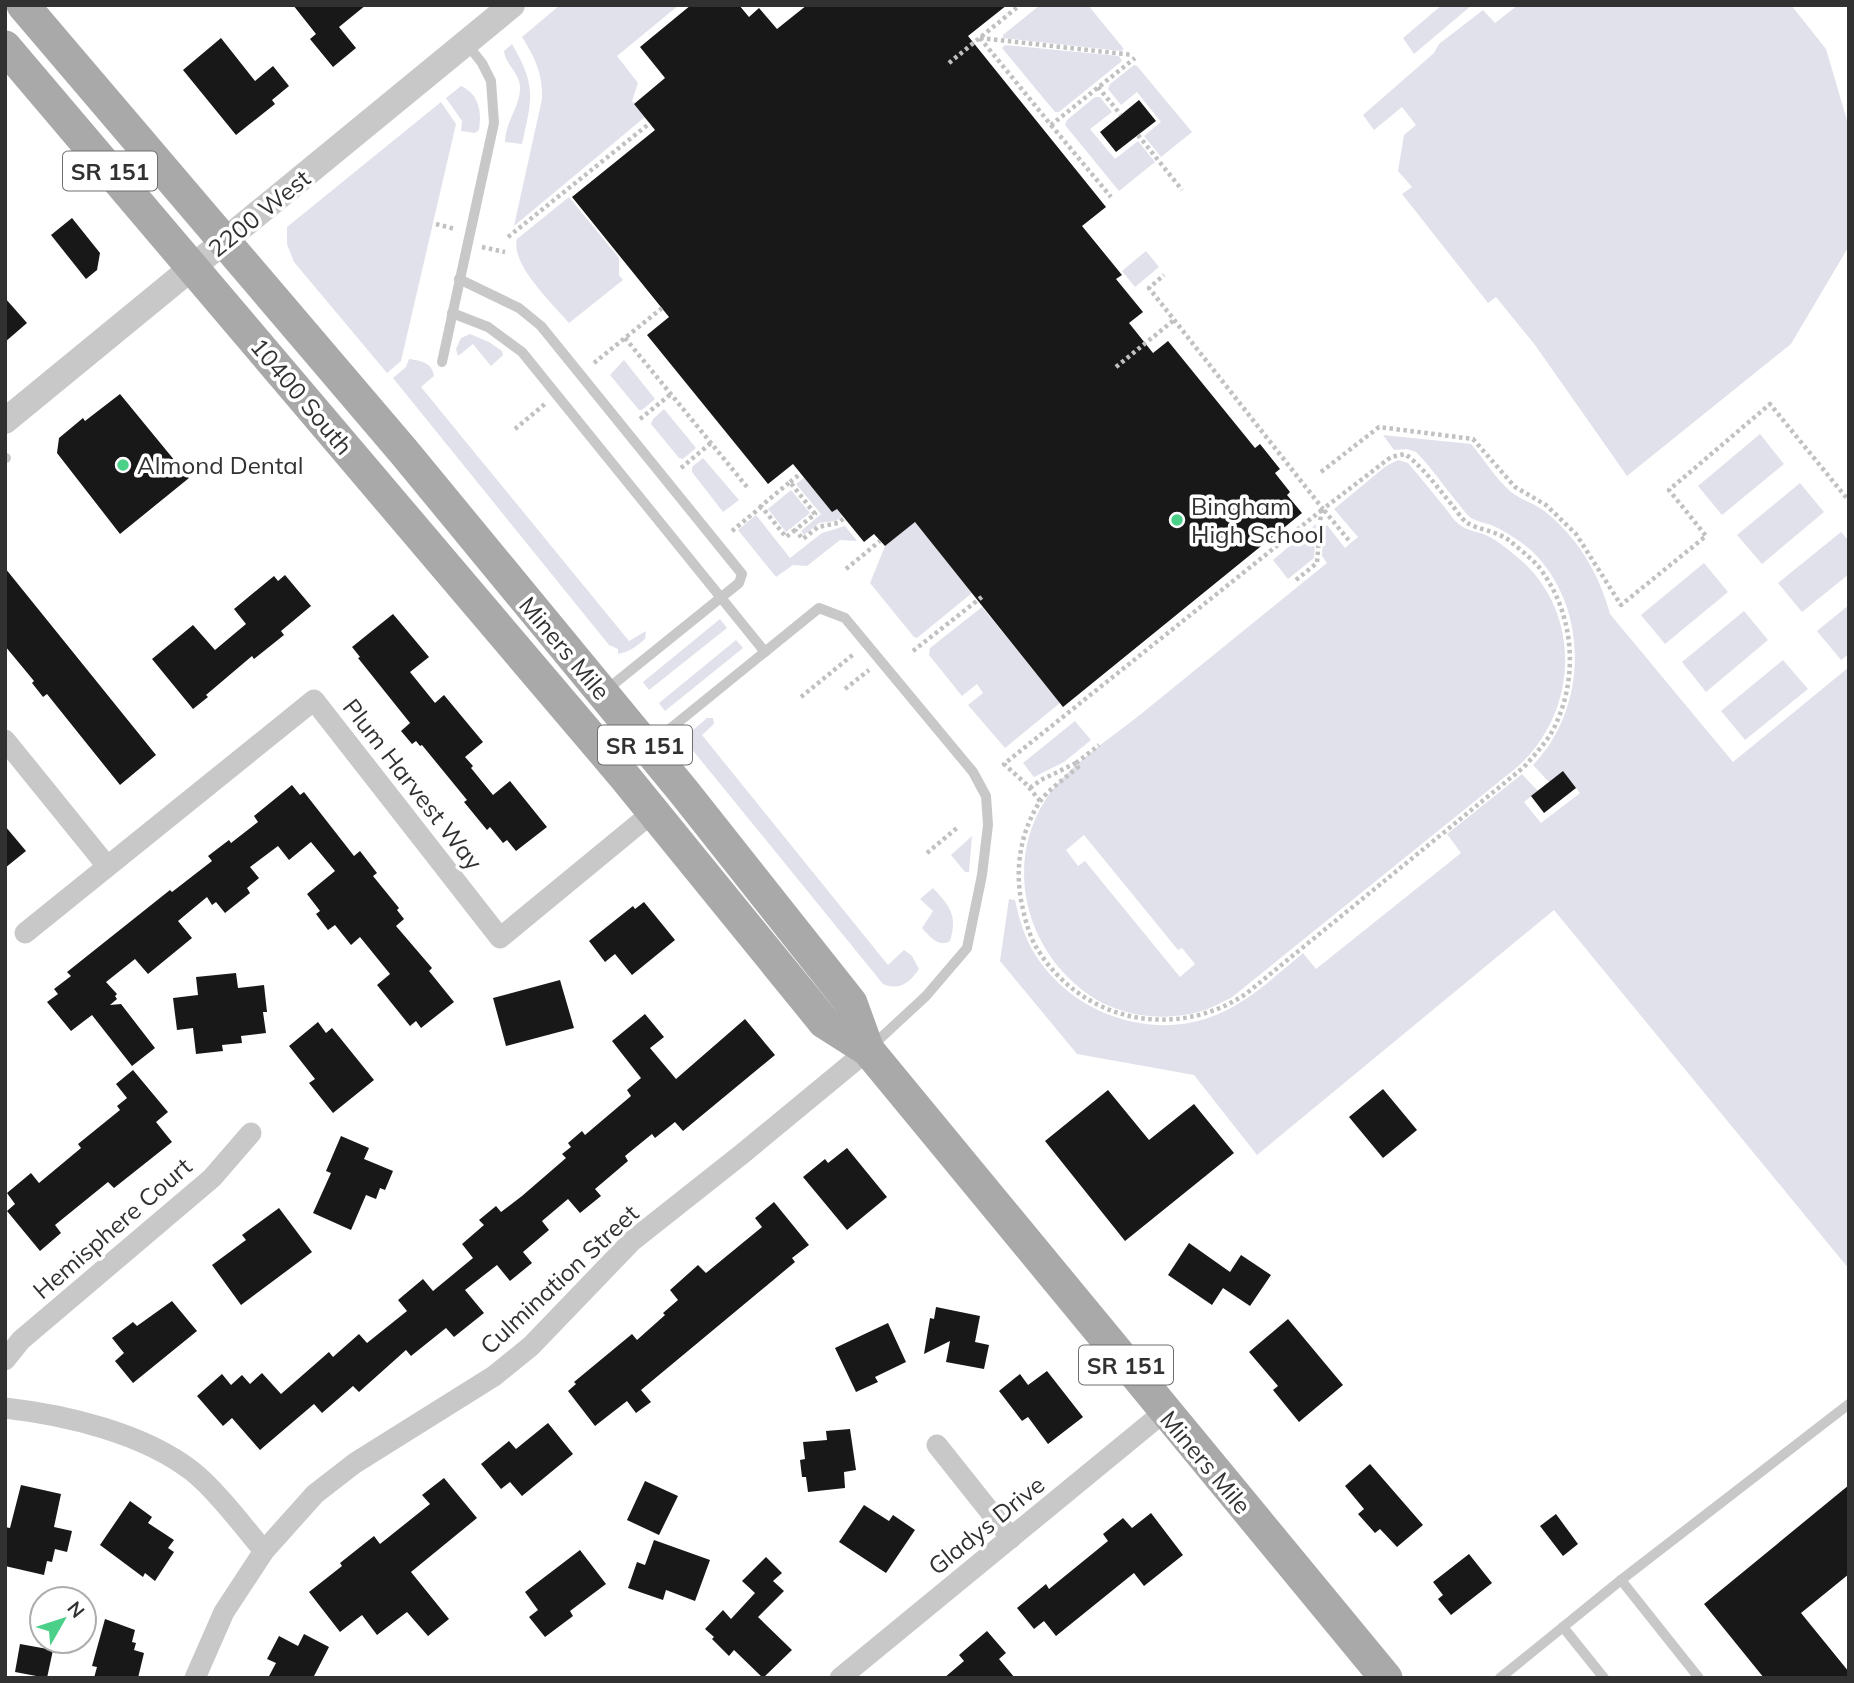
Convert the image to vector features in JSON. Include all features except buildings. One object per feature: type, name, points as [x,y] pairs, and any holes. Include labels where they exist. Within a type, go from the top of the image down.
[{"type":"main road","name":"10400 South","points":[[23,5],[404,452]]},
{"type":"main road","name":"10400 South","points":[[5,47],[192,268],[326,433],[575,718]]},
{"type":"main road","name":"Miners Mile","points":[[404,452],[603,693],[850,1003],[868,1050]]},
{"type":"main road","name":"Miners Mile","points":[[575,718],[824,1022],[868,1050],[1386,1678]]},
{"type":"street","name":"2200 West","points":[[5,421],[512,5]]},
{"type":"street","name":"Plum Harvest Way","points":[[24,933],[314,700],[499,938],[653,812]]},
{"type":"street","points":[[5,740],[107,866]]},
{"type":"street","name":"Culmination Street","points":[[195,1678],[224,1612],[264,1551],[314,1494],[355,1463],[494,1376],[531,1346],[632,1241],[868,1050]]},
{"type":"street","name":"Hemisphere Court","points":[[5,1360],[21,1340],[212,1178],[251,1133]]},
{"type":"street","points":[[5,1408],[38,1412],[133,1437],[166,1453],[194,1472],[264,1551]]},
{"type":"street","name":"Gladys Drive","points":[[852,1674],[1164,1412]]},
{"type":"street","points":[[937,1445],[1011,1538]]},
{"type":"lane","points":[[442,362],[494,123],[491,81],[482,63],[466,43]]},
{"type":"lane","points":[[459,279],[519,308],[541,327],[742,574],[739,583],[603,693]]},
{"type":"lane","points":[[452,313],[488,327],[522,352],[765,652]]},
{"type":"lane","points":[[648,749],[819,608],[845,618],[972,772],[986,796],[988,825],[982,875],[967,948],[926,996],[868,1050]]},
{"type":"lane","points":[[1500,1678],[1621,1580],[1849,1404]]},
{"type":"lane","points":[[1621,1580],[1699,1678]]},
{"type":"lane","points":[[1563,1627],[1604,1678]]},
{"type":"path","points":[[949,63],[1020,5]]},
{"type":"path","points":[[980,38],[1134,56],[1051,125]]},
{"type":"path","points":[[980,38],[1111,197]]},
{"type":"path","points":[[1098,87],[1121,115]]},
{"type":"path","points":[[508,237],[650,123]]},
{"type":"path","points":[[1138,135],[1182,190]]},
{"type":"path","points":[[1164,275],[1149,288],[1322,510],[1351,543]]},
{"type":"path","points":[[594,363],[662,308]]},
{"type":"path","points":[[1116,367],[1174,320]]},
{"type":"path","points":[[625,338],[747,487]]},
{"type":"path","points":[[640,419],[671,394]]},
{"type":"path","points":[[515,429],[546,404]]},
{"type":"path","points":[[1321,472],[1379,427],[1473,439],[1516,487],[1546,505],[1576,534],[1621,605],[1706,536],[1669,490],[1770,404],[1849,502]]},
{"type":"path","points":[[681,468],[711,443]]},
{"type":"path","points":[[1040,801],[1004,764],[1391,457],[1405,454],[1419,464],[1466,522],[1491,530],[1507,539],[1537,565],[1552,589],[1565,619],[1570,651],[1568,685],[1558,719],[1546,742],[1524,767],[1247,993],[1231,1004],[1200,1015],[1172,1021],[1144,1020],[1115,1012],[1086,998],[1062,980],[1034,943],[1021,897],[1018,864],[1021,841],[1040,801],[1078,767],[1076,764]]},
{"type":"path","points":[[732,531],[800,474]]},
{"type":"path","points":[[761,507],[786,537],[815,514],[790,482]]},
{"type":"path","points":[[1296,580],[1317,563],[1322,510]]},
{"type":"path","points":[[795,530],[803,539],[818,527],[838,523],[844,518]]},
{"type":"path","points":[[846,569],[880,541]]},
{"type":"path","points":[[913,651],[983,596]]},
{"type":"path","points":[[801,697],[866,644]]},
{"type":"path","points":[[845,689],[881,661]]},
{"type":"path","points":[[1030,788],[1076,764],[1099,745]]},
{"type":"path","points":[[927,853],[957,828]]},
{"type":"shaded area","points":[[560,5],[679,5],[617,56],[638,83],[632,101],[645,117],[514,226],[542,99],[537,66],[522,37]]},
{"type":"shaded area","points":[[1040,5],[1088,5],[1124,49],[1121,51],[1003,38],[1003,35]]},
{"type":"shaded area","points":[[1442,5],[1472,5],[1414,54],[1403,38]]},
{"type":"shaded area","points":[[1518,5],[1791,5],[1826,49],[1849,127],[1849,246],[1791,344],[1627,476],[1535,345],[1496,297],[1488,303],[1402,194],[1412,187],[1398,171],[1404,135],[1416,125],[1402,107],[1374,130],[1363,115],[1434,53],[1439,44],[1483,10],[1495,23]]},
{"type":"shaded area","points":[[512,44],[529,82],[530,103],[522,144],[505,142],[507,128],[520,93],[519,81],[504,51]]},
{"type":"shaded area","points":[[1005,45],[1119,56],[1122,61],[1059,112],[1055,112],[1002,48]]},
{"type":"shaded area","points":[[1134,65],[1192,132],[1161,157],[1144,136],[1161,122],[1137,92],[1121,105],[1108,89],[1110,84]]},
{"type":"shaded area","points":[[461,86],[472,94],[478,104],[480,123],[479,130],[475,133],[461,131],[462,121],[446,98]]},
{"type":"shaded area","points":[[1095,97],[1100,97],[1112,112],[1090,129],[1115,159],[1138,141],[1155,162],[1119,191],[1065,125],[1067,120]]},
{"type":"shaded area","points":[[441,102],[456,124],[401,361],[387,373],[294,262],[287,244],[287,227]]},
{"type":"shaded area","points":[[569,197],[619,258],[619,275],[623,280],[569,323],[526,272],[517,249],[517,239]]},
{"type":"shaded area","points":[[1146,251],[1159,267],[1135,287],[1122,271]]},
{"type":"shaded area","points":[[470,334],[489,342],[502,351],[503,355],[491,366],[473,344],[458,356],[456,349],[461,338]]},
{"type":"shaded area","points":[[409,359],[422,362],[431,368],[434,376],[421,387],[629,641],[646,631],[642,642],[618,654],[618,649],[609,645],[393,378],[406,367]]},
{"type":"shaded area","points":[[624,360],[655,399],[642,410],[639,410],[610,375]]},
{"type":"shaded area","points":[[664,409],[696,448],[683,459],[679,458],[651,424]]},
{"type":"shaded area","points":[[1760,434],[1784,464],[1722,515],[1698,486]]},
{"type":"shaded area","points":[[1383,435],[1471,444],[1510,491],[1555,520],[1585,556],[1600,584],[1610,614],[1733,762],[1849,667],[1849,1269],[1554,910],[1257,1155],[1194,1075],[1077,1054],[1000,961],[1009,899],[1015,900],[1033,951],[1065,989],[1085,1003],[1131,1022],[1181,1024],[1205,1019],[1245,999],[1303,953],[1316,969],[1461,853],[1447,834],[1522,774],[1538,791],[1524,802],[1541,823],[1580,793],[1563,772],[1549,782],[1533,765],[1551,742],[1564,716],[1572,687],[1575,658],[1572,629],[1564,600],[1551,574],[1532,551],[1517,540],[1496,527],[1469,516],[1416,452],[1407,449],[1394,450]]},
{"type":"shaded area","points":[[703,458],[739,500],[723,512],[692,472],[692,467]]},
{"type":"shaded area","points":[[1398,460],[1408,463],[1458,523],[1503,546],[1524,563],[1543,586],[1556,612],[1564,639],[1565,667],[1561,695],[1551,722],[1536,747],[1516,768],[1231,998],[1187,1015],[1139,1015],[1108,1006],[1081,989],[1061,970],[1034,926],[1024,875],[1026,849],[1033,823],[1054,787],[1065,776],[1327,563],[1322,556],[1323,528],[1327,525],[1345,548],[1358,537],[1334,509],[1386,466]],"holes":[[[1084,835],[1178,950],[1182,948],[1195,964],[1180,977],[1085,861],[1078,866],[1066,850]]]},
{"type":"shaded area","points":[[804,478],[832,512],[837,509],[842,516],[836,521],[819,523],[804,535],[801,531],[821,514],[796,484]]},
{"type":"shaded area","points":[[1800,483],[1824,512],[1762,564],[1737,535]]},
{"type":"shaded area","points":[[791,490],[810,513],[786,532],[768,509]]},
{"type":"shaded area","points":[[756,515],[790,558],[822,533],[845,526],[857,541],[840,540],[807,566],[793,565],[776,577],[738,530]]},
{"type":"shaded area","points":[[915,522],[972,593],[917,638],[870,583],[885,546]]},
{"type":"shaded area","points":[[1316,524],[1314,558],[1288,579],[1273,560]]},
{"type":"shaded area","points":[[1841,532],[1849,541],[1849,574],[1802,612],[1778,583]]},
{"type":"shaded area","points":[[1704,563],[1728,592],[1665,644],[1641,615]]},
{"type":"shaded area","points":[[1849,605],[1849,654],[1841,660],[1817,631]]},
{"type":"shaded area","points":[[982,607],[1060,703],[1005,748],[968,705],[983,693],[977,684],[962,696],[929,655],[930,648]]},
{"type":"shaded area","points":[[1744,611],[1768,640],[1706,692],[1682,662]]},
{"type":"shaded area","points":[[720,619],[727,628],[649,690],[643,682]]},
{"type":"shaded area","points":[[736,640],[743,648],[665,711],[659,703]]},
{"type":"shaded area","points":[[1783,660],[1808,689],[1745,740],[1721,711]]},
{"type":"shaded area","points":[[707,718],[713,718],[714,724],[702,735],[888,965],[904,950],[912,956],[919,969],[908,982],[894,987],[883,984],[686,742],[686,736]]},
{"type":"shaded area","points":[[1075,721],[1091,740],[1064,762],[1034,777],[1023,763]]},
{"type":"shaded area","points":[[972,836],[969,872],[965,872],[951,855]]},
{"type":"shaded area","points":[[933,888],[948,906],[953,918],[950,941],[946,943],[935,940],[922,928],[933,911],[920,899]]},
{"type":"place","name":"Almond Dental","points":[[123,465]]},
{"type":"place","name":"Bingham High School","points":[[1177,520]]}]
